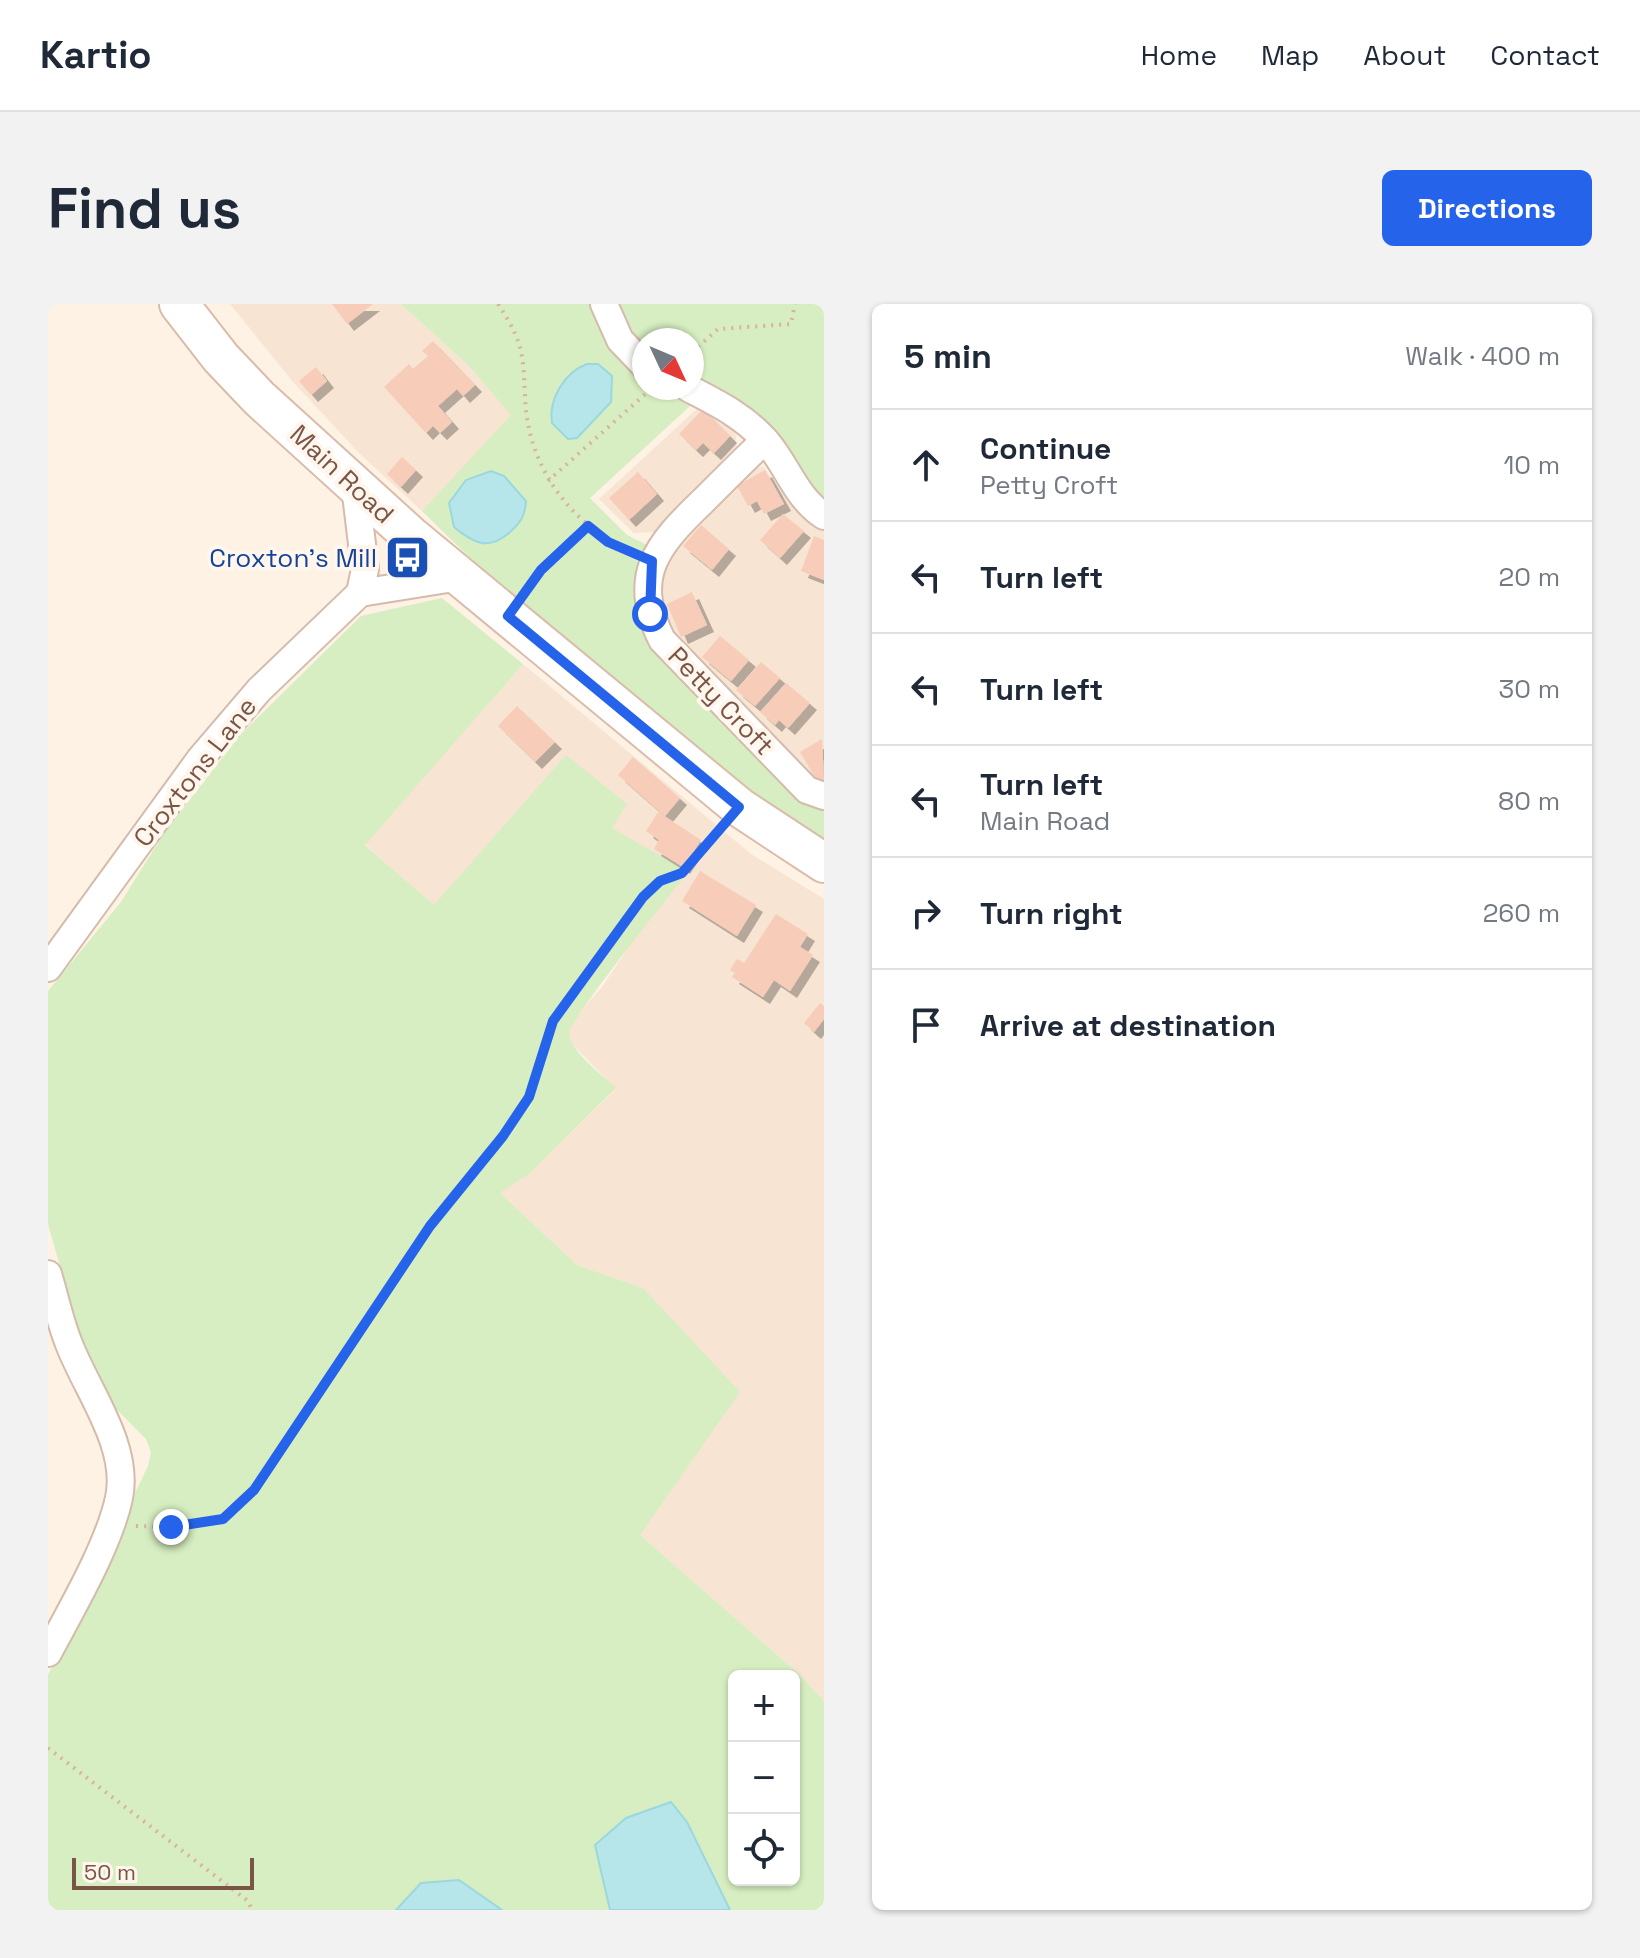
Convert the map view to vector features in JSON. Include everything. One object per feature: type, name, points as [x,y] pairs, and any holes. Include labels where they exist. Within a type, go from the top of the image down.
[{"type":"main road","name":"Main Road","points":[[179,304],[221,358],[355,486],[460,577],[739,807],[824,863]]},
{"type":"street","points":[[604,304],[620,340],[632,352]]},
{"type":"street","points":[[704,396],[736,413],[765,440],[798,491],[824,516]]},
{"type":"street","points":[[652,561],[665,537],[765,440]]},
{"type":"street","points":[[355,486],[365,569],[360,593],[460,577]]},
{"type":"street","name":"Petty Croft","points":[[652,561],[650,614],[662,640],[807,790],[824,796]]},
{"type":"street","name":"Croxtons Lane","points":[[48,968],[200,759],[259,690],[360,593]]},
{"type":"street","points":[[48,1274],[67,1340],[112,1439],[119,1467],[120,1496],[48,1653]]},
{"type":"path","points":[[498,304],[513,326],[526,363],[526,410],[531,437],[548,481],[588,526],[608,542],[652,561]]},
{"type":"path","points":[[704,341],[718,329],[791,324],[795,304]]},
{"type":"path","points":[[548,481],[639,400]]},
{"type":"path","points":[[508,616],[541,570],[588,526]]},
{"type":"path","points":[[109,1525],[202,1523],[223,1519],[238,1508],[430,1226],[503,1136],[529,1097],[553,1021],[643,897],[660,881],[682,873],[739,807]]},
{"type":"path","points":[[48,1748],[248,1901],[252,1910]]},
{"type":"shaded area","points":[[230,304],[401,304],[469,366],[512,415],[422,511],[360,454],[294,383]]},
{"type":"shaded area","points":[[700,406],[735,430],[737,447],[654,532],[634,533],[599,499]]},
{"type":"shaded area","points":[[763,466],[791,505],[815,525],[824,528],[824,783],[818,786],[672,635],[660,609],[660,579],[677,542],[736,479]]},
{"type":"shaded area","points":[[523,664],[751,854],[824,899],[824,1701],[800,1675],[800,1670],[794,1670],[640,1535],[643,1288],[577,1265],[500,1193],[529,1174],[616,1089],[574,1046],[568,1036],[569,1024],[602,987],[639,932],[434,906],[365,844]]},
{"type":"green space","points":[[401,304],[824,304],[824,504],[704,397],[704,328],[632,328],[632,400],[697,400],[590,498],[627,535],[647,545],[641,574],[641,613],[824,805],[824,853],[517,604],[422,511],[511,415],[469,366]]},
{"type":"green space","points":[[442,598],[523,664],[365,845],[434,905],[566,755],[627,804],[612,828],[688,872],[602,983],[569,1033],[581,1056],[616,1088],[529,1174],[500,1193],[577,1265],[643,1288],[740,1392],[640,1535],[794,1670],[728,1670],[728,1886],[800,1886],[800,1675],[824,1701],[824,1910],[48,1910],[48,1675],[148,1466],[151,1453],[146,1439],[107,1400],[86,1358],[48,1224],[48,991],[121,902],[164,833],[240,735],[361,616]]},
{"type":"water","points":[[587,364],[598,364],[612,376],[611,402],[577,438],[568,439],[552,423],[553,405],[565,380]]},
{"type":"water","points":[[491,471],[504,476],[526,501],[521,519],[509,533],[494,542],[481,543],[454,527],[449,503],[466,480]]},
{"type":"water","points":[[671,1802],[687,1822],[730,1910],[610,1910],[595,1845],[626,1818]]},
{"type":"water","points":[[459,1880],[502,1910],[396,1910],[421,1883]]},
{"type":"building","points":[[332,304],[373,304],[347,324]]},
{"type":"building","points":[[433,341],[475,385],[463,396],[457,389],[438,406],[452,422],[440,433],[433,426],[426,433],[384,387],[409,364],[413,369],[428,356],[422,351]]},
{"type":"building","points":[[316,367],[327,381],[311,395],[299,381]]},
{"type":"building","points":[[703,409],[730,436],[714,453],[703,443],[696,450],[679,434]]},
{"type":"building","points":[[402,457],[416,470],[401,487],[387,474]]},
{"type":"building","points":[[765,470],[784,504],[764,514],[757,501],[748,506],[737,486]]},
{"type":"building","points":[[638,472],[657,494],[629,520],[609,498]]},
{"type":"building","points":[[783,514],[804,531],[780,558],[760,540]]},
{"type":"building","points":[[701,525],[729,549],[712,570],[683,546]]},
{"type":"building","points":[[814,536],[824,540],[824,580],[801,571]]},
{"type":"building","points":[[692,592],[707,625],[681,637],[667,604]]},
{"type":"building","points":[[720,636],[749,660],[731,681],[702,657]]},
{"type":"building","points":[[761,662],[780,678],[755,706],[736,690]]},
{"type":"building","points":[[786,683],[810,703],[788,728],[779,720],[775,725],[760,712]]},
{"type":"building","points":[[517,706],[555,742],[535,762],[498,726]]},
{"type":"building","points":[[822,739],[824,780],[818,783],[800,752]]},
{"type":"building","points":[[633,757],[680,798],[665,816],[618,775]]},
{"type":"building","points":[[658,812],[701,840],[683,867],[654,849],[659,840],[646,831]]},
{"type":"building","points":[[700,871],[756,905],[737,936],[682,901]]},
{"type":"building","points":[[776,914],[808,934],[800,947],[813,955],[790,991],[774,980],[763,997],[732,977],[735,973],[730,970],[737,959],[744,963]]},
{"type":"building","points":[[820,1003],[824,1006],[824,1019],[814,1032],[804,1023]]},
{"type":"place","name":"Croxton's Mill","points":[[408,558]]},
{"type":"route","points":[[171,1527],[223,1519],[254,1490],[430,1226],[503,1136],[529,1097],[553,1021],[643,897],[660,881],[682,873],[739,807],[508,616],[541,570],[588,526],[608,542],[652,561],[648,584],[650,614]]}]
